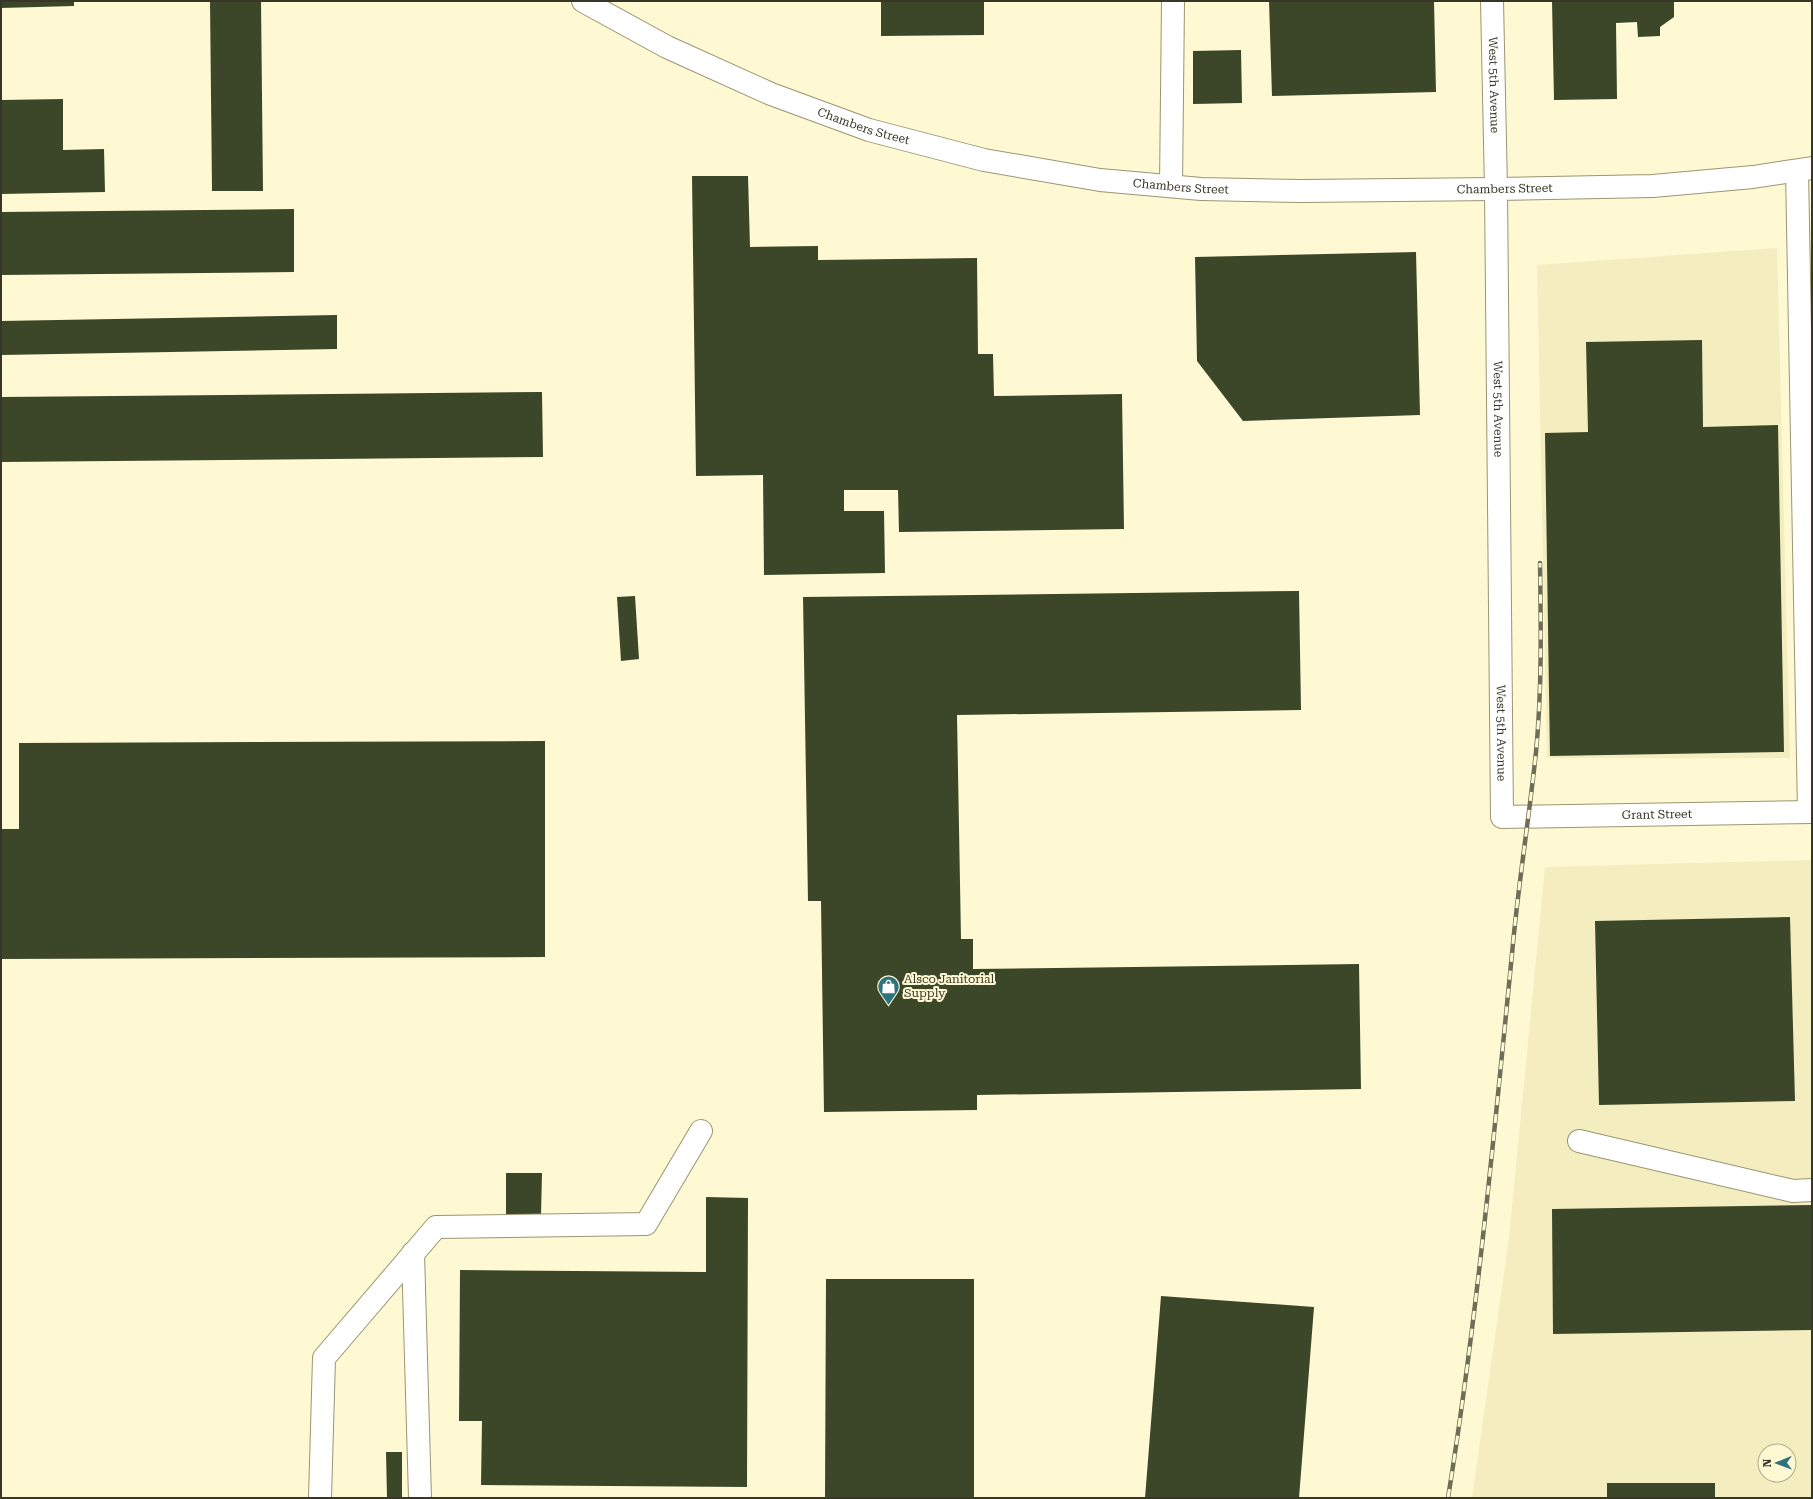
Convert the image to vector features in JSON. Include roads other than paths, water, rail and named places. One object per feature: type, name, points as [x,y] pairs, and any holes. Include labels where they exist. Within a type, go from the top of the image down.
[{"type":"main road","name":"Chambers Street","points":[[583,1],[667,47],[701,63],[771,94],[868,130],[984,160],[1100,180],[1201,189],[1301,191],[1496,189],[1653,186],[1753,177],[1804,170]]},
{"type":"main road","points":[[1171,186],[1173,1]]},
{"type":"main road","name":"West 5th Avenue","points":[[1492,1],[1496,189],[1502,817]]},
{"type":"main road","points":[[1804,170],[1811,812]]},
{"type":"main road","name":"Grant Street","points":[[1502,817],[1811,812]]},
{"type":"main road","points":[[320,1498],[324,1358],[436,1227],[646,1224],[701,1131]]},
{"type":"main road","points":[[1579,1141],[1793,1191],[1812,1190]]},
{"type":"main road","points":[[413,1253],[420,1498]]},
{"type":"railway","points":[[1448,1498],[1468,1363],[1491,1158],[1514,929],[1536,752],[1541,634],[1540,563]]},
{"type":"place","name":"Alsco Janitorial Supply","points":[[889,1006]]}]
